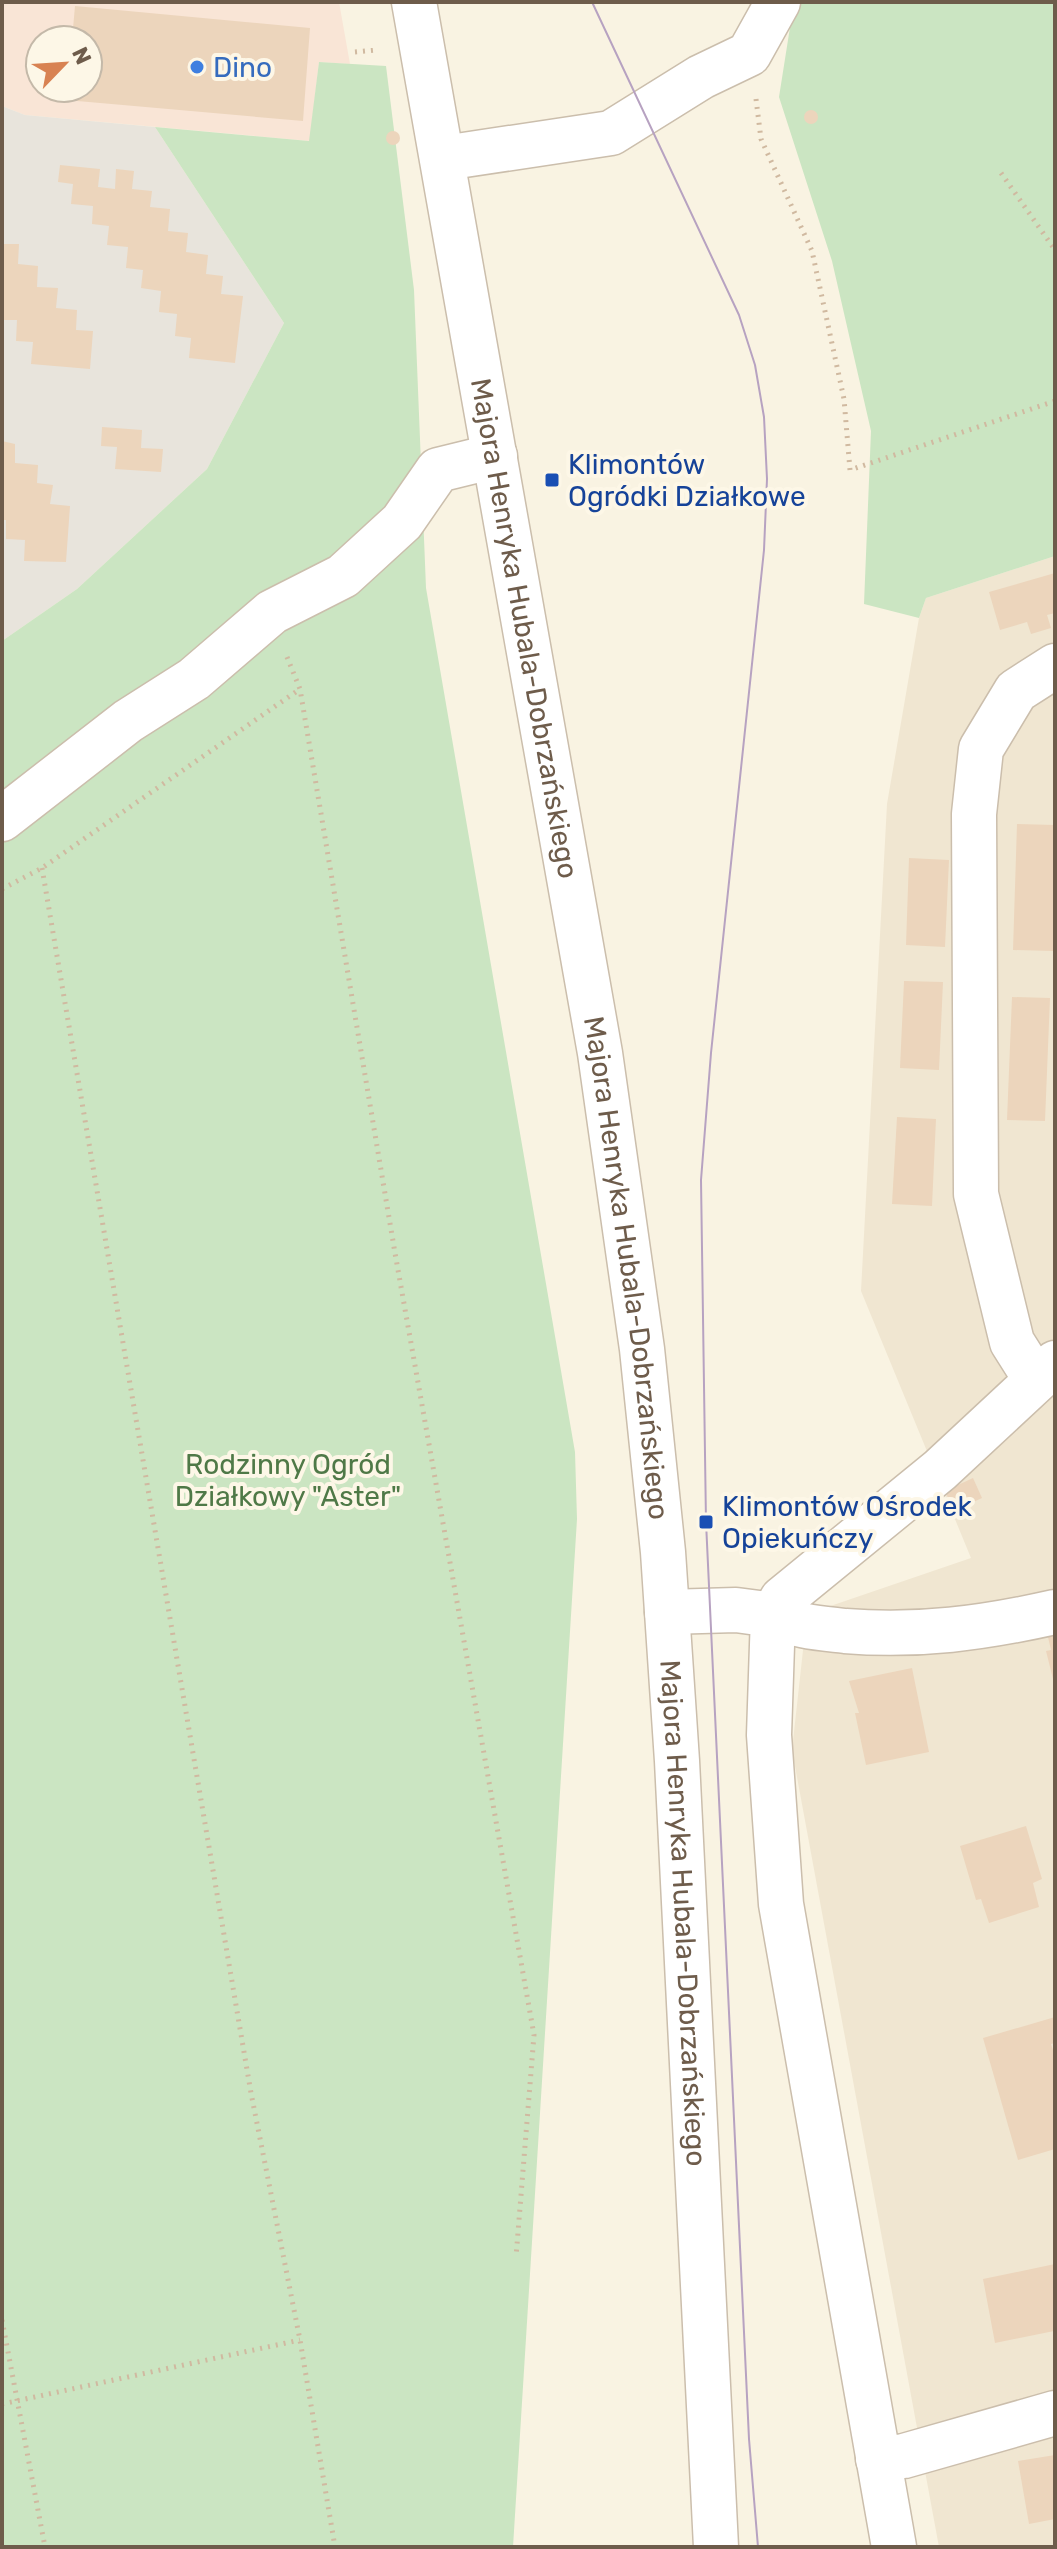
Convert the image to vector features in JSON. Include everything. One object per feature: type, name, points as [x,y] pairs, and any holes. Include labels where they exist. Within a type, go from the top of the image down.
[{"type":"street","name":"Majora Henryka Hubala-Dobrzańskiego","points":[[414,2],[600,1053],[642,1349],[667,1612],[716,2547]]},
{"type":"street","points":[[444,158],[611,133],[701,77],[749,54],[778,2]]},
{"type":"street","points":[[2,819],[128,721],[194,679],[272,612],[343,576],[402,522],[438,470],[495,456]]},
{"type":"street","points":[[894,2547],[781,1904],[769,1735],[773,1615],[782,1599],[940,1470],[1045,1371],[1012,1342],[976,1194],[974,814],[981,749],[1016,691],[1055,666]]},
{"type":"street","points":[[667,1612],[736,1610],[773,1615],[793,1625],[889,1634],[943,1633],[1055,1612]]},
{"type":"street","points":[[878,2459],[904,2456],[1055,2413]]},
{"type":"path","points":[[355,52],[377,50]]},
{"type":"path","points":[[749,54],[761,139],[812,251],[844,399],[850,470],[1055,401]]},
{"type":"path","points":[[1001,173],[1055,250]]},
{"type":"path","points":[[272,612],[300,689],[395,1253],[534,2035],[516,2257]]},
{"type":"path","points":[[2,889],[42,868],[300,689]]},
{"type":"path","points":[[42,868],[251,2093],[300,2340],[335,2547]]},
{"type":"path","points":[[2,2320],[45,2547]]},
{"type":"path","points":[[2,2404],[300,2340]]},
{"type":"shaded area","points":[[2,2],[339,2],[350,64],[319,62],[310,141],[25,115],[2,106]]},
{"type":"shaded area","points":[[2,106],[25,115],[155,127],[284,323],[207,469],[77,589],[2,641]]},
{"type":"shaded area","points":[[1055,556],[1055,2547],[939,2547],[792,1750],[807,1614],[971,1558],[861,1291],[887,804],[919,618],[926,598]]},
{"type":"green space","points":[[794,2],[1055,2],[1055,556],[926,598],[919,618],[864,604],[871,431],[832,261],[779,97]]},
{"type":"green space","name":"Rodzinny Ogród Działkowy \"Aster\"","points":[[319,62],[386,66],[414,290],[426,588],[575,1452],[577,1519],[513,2547],[2,2547],[2,641],[77,589],[207,469],[284,323],[155,127],[309,141]]},
{"type":"building","name":"Dino","points":[[75,6],[310,28],[303,121],[104,103],[104,24],[73,24]]},
{"type":"building","points":[[811,110],[818,117],[811,124],[804,117]]},
{"type":"building","points":[[393,131],[400,138],[393,145],[386,138]]},
{"type":"building","points":[[60,165],[100,169],[98,187],[115,189],[116,169],[134,171],[132,189],[152,191],[150,207],[170,209],[168,231],[188,233],[186,252],[208,255],[206,274],[223,276],[221,294],[243,296],[235,363],[189,358],[191,338],[175,336],[177,314],[159,312],[161,291],[141,288],[143,270],[126,268],[128,247],[107,245],[109,226],[92,224],[93,206],[71,204],[73,184],[58,182]]},
{"type":"building","points":[[2,244],[19,244],[18,264],[38,266],[37,287],[58,288],[56,308],[77,310],[76,330],[93,331],[90,369],[31,364],[33,342],[16,341],[17,320],[2,320]]},
{"type":"building","points":[[102,427],[142,430],[141,448],[163,449],[161,472],[115,469],[117,447],[101,446]]},
{"type":"building","points":[[2,441],[15,444],[15,463],[38,465],[37,483],[53,485],[50,504],[70,506],[66,562],[24,561],[25,540],[6,539],[6,520],[2,520]]},
{"type":"building","points":[[1055,573],[1055,613],[1047,615],[1051,628],[1031,634],[1027,622],[1000,630],[989,592]]},
{"type":"building","points":[[1017,824],[1055,825],[1053,951],[1013,950]]},
{"type":"building","points":[[909,858],[949,860],[945,947],[906,945]]},
{"type":"building","points":[[904,981],[943,982],[939,1070],[900,1068]]},
{"type":"building","points":[[1012,997],[1050,998],[1045,1121],[1007,1120]]},
{"type":"building","points":[[897,1117],[936,1119],[932,1206],[892,1204]]},
{"type":"building","points":[[973,1478],[982,1498],[954,1511],[945,1491]]},
{"type":"building","points":[[1055,1636],[1054,1683],[1046,1651],[1051,1650],[1048,1637]]},
{"type":"building","points":[[912,1668],[929,1752],[866,1765],[855,1713],[859,1713],[849,1681]]},
{"type":"building","points":[[1026,1826],[1042,1879],[1033,1883],[1039,1907],[989,1923],[981,1899],[976,1900],[960,1846]]},
{"type":"building","points":[[1055,2017],[1055,2043],[1051,2044],[1055,2056],[1055,2149],[1018,2160],[983,2038]]},
{"type":"building","points":[[1055,2264],[1054,2331],[995,2343],[983,2279]]},
{"type":"building","points":[[1055,2455],[1055,2519],[1029,2524],[1018,2461]]},
{"type":"tram line","points":[[592,2],[739,315],[755,365],[764,417],[767,479],[764,550],[711,1053],[701,1180],[706,1522],[749,2439],[758,2547]]},
{"type":"place","name":"Dino","points":[[197,67]]},
{"type":"place","name":"Klimontów Ogródki Działkowe","points":[[552,480]]},
{"type":"place","name":"Klimontów Ośrodek Opiekuńczy","points":[[706,1522]]}]
